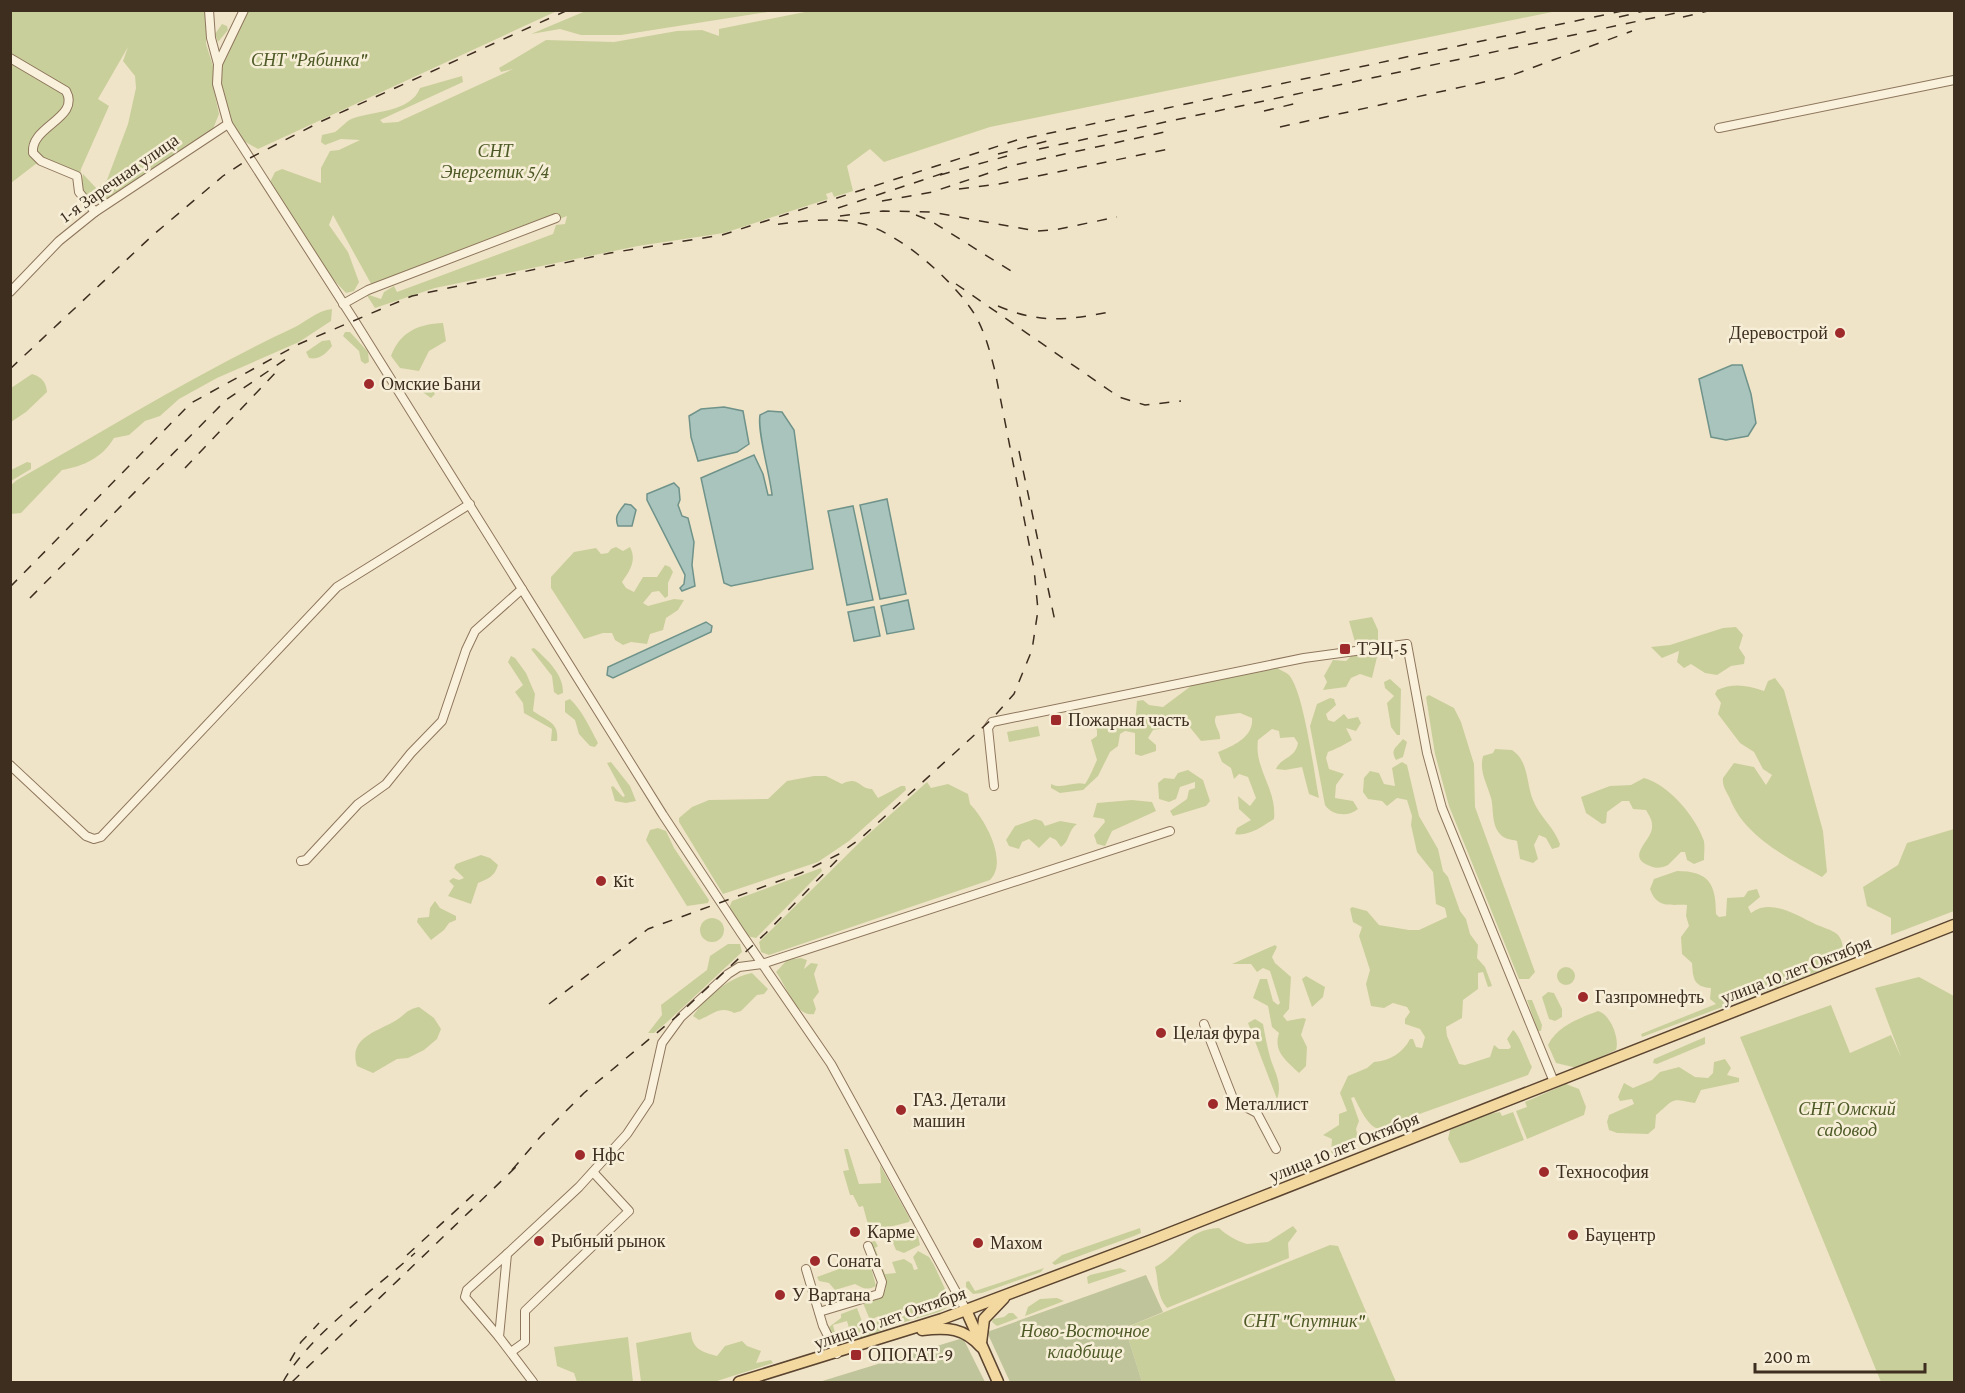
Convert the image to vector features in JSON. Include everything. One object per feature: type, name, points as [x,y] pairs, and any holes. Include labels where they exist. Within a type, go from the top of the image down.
[{"type":"main road","name":"улица 10 лет Октября","points":[[739,1383],[837,1354],[966,1310],[1152,1240],[1954,925]]},
{"type":"main road","points":[[981,1347],[980,1336],[984,1319],[993,1307],[1014,1291]]},
{"type":"main road","points":[[966,1310],[998,1383]]},
{"type":"main road","points":[[908,1330],[956,1329],[967,1334],[981,1347]]},
{"type":"street","points":[[208,10],[211,38],[218,64],[217,84],[228,124],[470,504],[663,815],[831,1064],[856,1105],[966,1310]]},
{"type":"street","points":[[218,64],[244,10]]},
{"type":"street","points":[[10,58],[66,91],[70,97],[70,105],[64,113],[34,143],[33,153],[41,161],[77,176],[80,192],[95,212]]},
{"type":"street","points":[[1719,128],[1954,80]]},
{"type":"street","name":"1-я Заречная улица","points":[[10,292],[59,241],[95,212],[228,124]]},
{"type":"street","points":[[343,304],[368,290],[556,218]]},
{"type":"street","points":[[10,765],[86,836],[94,839],[101,837],[337,587],[470,504]]},
{"type":"street","points":[[301,861],[306,860],[339,828],[358,804],[386,784],[411,753],[442,721],[466,650],[476,631],[522,589]]},
{"type":"street","points":[[994,786],[988,728],[992,722],[1305,658],[1407,644],[1427,753],[1442,808],[1554,1082]]},
{"type":"street","points":[[533,1383],[499,1337],[465,1298],[467,1290],[593,1172],[641,1116],[654,1087],[662,1043],[681,1017],[728,974],[739,967],[762,964],[1170,831]]},
{"type":"street","points":[[1204,1024],[1234,1101],[1257,1113],[1276,1149]]},
{"type":"street","points":[[511,1352],[525,1342],[525,1311],[629,1211],[593,1172]]},
{"type":"street","points":[[819,1312],[879,1294],[882,1282],[868,1246]]},
{"type":"street","points":[[499,1337],[507,1254]]},
{"type":"street","points":[[806,1269],[819,1312],[837,1354]]},
{"type":"green space","points":[[588,10],[774,11],[621,35],[581,35],[560,29],[531,34]]},
{"type":"green space","name":"СНТ Энергетик 5/4","points":[[815,10],[1557,11],[990,127],[884,162],[870,149],[847,166],[853,191],[834,197],[832,192],[826,194],[828,199],[724,233],[638,246],[435,288],[375,308],[366,294],[381,299],[384,292],[394,286],[397,292],[553,234],[556,225],[565,224],[567,216],[375,291],[333,215],[329,225],[348,252],[359,282],[354,291],[346,293],[332,278],[270,182],[275,172],[282,169],[321,183],[321,168],[330,151],[339,150],[360,140],[341,139],[325,145],[321,142],[322,135],[335,132],[352,119],[409,102],[420,88],[462,76],[463,82],[380,120],[383,123],[398,122],[513,69],[501,72],[499,68],[546,40],[614,42],[677,31],[702,30],[719,36],[719,29]]},
{"type":"green space","points":[[11,11],[206,11],[206,44],[214,69],[213,86],[219,114],[213,129],[100,203],[94,204],[84,190],[83,174],[97,189],[107,180],[128,124],[136,88],[135,76],[123,61],[128,47],[98,99],[109,106],[81,169],[79,181],[37,163],[11,183]]},
{"type":"green space","name":"СНТ \"Рябинка\"","points":[[248,11],[557,11],[258,149],[242,140],[227,115],[220,89],[220,71]]},
{"type":"green space","points":[[222,24],[227,26],[228,30],[218,42],[215,34]]},
{"type":"green space","points":[[332,309],[331,321],[299,342],[217,378],[179,399],[160,416],[145,421],[129,435],[114,438],[104,451],[92,460],[62,470],[21,513],[11,514],[11,485],[17,480],[221,364],[316,314]]},
{"type":"green space","points":[[443,323],[446,341],[429,351],[419,371],[400,368],[391,356],[399,341],[418,328]]},
{"type":"green space","points":[[345,332],[350,332],[368,352],[369,362],[365,364],[361,361],[359,351],[343,336]]},
{"type":"green space","points":[[330,340],[332,346],[325,354],[309,358],[306,352],[322,341]]},
{"type":"green space","points":[[32,374],[43,380],[47,392],[26,412],[11,422],[11,388]]},
{"type":"green space","points":[[425,380],[435,394],[431,398],[421,391],[421,381]]},
{"type":"green space","points":[[27,462],[31,463],[31,469],[11,481],[11,470]]},
{"type":"green space","points":[[616,547],[623,551],[630,547],[632,552],[632,565],[622,582],[626,588],[634,592],[643,577],[657,577],[665,565],[673,572],[668,583],[668,596],[665,598],[659,591],[652,592],[643,603],[648,606],[674,599],[684,600],[678,610],[666,618],[663,630],[650,634],[647,644],[631,642],[623,645],[615,640],[612,633],[603,633],[584,639],[551,588],[551,577],[574,552],[596,548],[601,554],[608,553]]},
{"type":"green space","points":[[1372,617],[1378,630],[1378,640],[1355,642],[1349,621]]},
{"type":"green space","points":[[1736,627],[1743,635],[1739,648],[1745,657],[1744,664],[1731,666],[1717,675],[1705,673],[1691,664],[1684,668],[1677,662],[1679,651],[1662,658],[1651,647],[1670,645],[1723,628]]},
{"type":"green space","points":[[534,648],[558,674],[563,693],[558,695],[554,692],[552,676],[531,649]]},
{"type":"green space","points":[[1372,652],[1377,657],[1372,678],[1360,674],[1351,678],[1346,687],[1323,690],[1327,682],[1324,676],[1333,660],[1346,661],[1353,654]]},
{"type":"green space","points":[[511,656],[526,673],[535,694],[533,711],[554,726],[557,741],[551,741],[552,729],[524,713],[523,703],[515,692],[523,685],[508,662]]},
{"type":"green space","points":[[1277,668],[1289,675],[1299,698],[1319,798],[1309,794],[1302,767],[1276,769],[1294,752],[1298,743],[1294,737],[1280,738],[1279,731],[1272,729],[1258,740],[1258,751],[1259,761],[1272,798],[1274,819],[1250,832],[1235,834],[1237,828],[1251,820],[1239,809],[1238,796],[1250,806],[1256,798],[1248,777],[1239,774],[1234,779],[1231,768],[1222,762],[1218,752],[1236,744],[1250,730],[1252,718],[1240,713],[1216,716],[1215,722],[1220,739],[1201,741],[1188,725],[1153,730],[1148,738],[1156,745],[1156,751],[1141,756],[1135,754],[1135,733],[1125,731],[1120,734],[1118,746],[1110,752],[1098,776],[1083,790],[1060,793],[1051,788],[1051,784],[1060,786],[1085,784],[1088,779],[1097,760],[1091,740],[1097,736],[1097,730],[1091,723],[1092,716],[1123,716],[1135,724],[1137,701],[1143,700],[1149,705],[1163,707],[1195,683]]},
{"type":"green space","points":[[1775,678],[1784,690],[1823,831],[1827,872],[1822,877],[1782,854],[1746,825],[1723,784],[1723,778],[1734,763],[1754,767],[1766,785],[1772,775],[1763,769],[1754,752],[1740,743],[1718,714],[1721,703],[1715,694],[1717,690],[1734,686],[1746,686],[1764,691],[1768,681]]},
{"type":"green space","points":[[1390,679],[1401,689],[1400,735],[1397,735],[1391,727],[1387,703],[1394,696],[1385,688],[1384,682]]},
{"type":"green space","points":[[1429,695],[1454,708],[1461,722],[1474,764],[1475,807],[1535,972],[1529,979],[1519,979],[1449,806],[1435,754],[1426,697]]},
{"type":"green space","points":[[1330,698],[1334,699],[1336,705],[1326,714],[1328,720],[1334,722],[1344,714],[1348,719],[1358,717],[1361,723],[1356,731],[1346,728],[1352,740],[1328,752],[1326,758],[1329,769],[1344,774],[1336,785],[1335,798],[1353,801],[1358,809],[1345,814],[1336,813],[1325,805],[1310,726],[1317,704]]},
{"type":"green space","points":[[570,699],[592,731],[598,743],[595,747],[590,746],[579,734],[575,720],[565,712],[565,701]]},
{"type":"green space","points":[[1038,726],[1040,736],[1009,742],[1007,732]]},
{"type":"green space","points":[[1403,739],[1407,742],[1403,757],[1396,760],[1394,751]]},
{"type":"green space","points":[[1495,749],[1512,750],[1521,760],[1536,806],[1560,844],[1559,847],[1552,849],[1546,838],[1539,835],[1534,845],[1538,859],[1533,863],[1520,859],[1517,841],[1502,836],[1495,826],[1482,762],[1483,756],[1493,753]]},
{"type":"green space","points":[[611,762],[630,786],[636,801],[626,803],[615,801],[611,787],[613,786],[623,797],[625,796],[607,763]]},
{"type":"green space","points":[[1402,762],[1407,765],[1419,816],[1438,849],[1443,871],[1448,877],[1460,911],[1466,919],[1470,934],[1478,945],[1477,958],[1485,967],[1492,986],[1488,987],[1483,972],[1478,973],[1478,989],[1463,1000],[1462,1018],[1446,1027],[1447,1036],[1459,1064],[1465,1065],[1490,1057],[1494,1045],[1499,1049],[1509,1049],[1511,1047],[1507,1039],[1513,1030],[1532,1067],[1528,1075],[1400,1121],[1384,1130],[1372,1125],[1354,1097],[1351,1098],[1359,1121],[1356,1129],[1359,1141],[1354,1145],[1345,1143],[1333,1154],[1331,1152],[1332,1139],[1323,1135],[1339,1125],[1339,1114],[1347,1111],[1340,1093],[1348,1076],[1367,1068],[1374,1062],[1395,1055],[1410,1039],[1413,1039],[1416,1047],[1422,1048],[1425,1037],[1420,1029],[1405,1024],[1405,1019],[1410,1012],[1407,1007],[1393,1003],[1384,1008],[1371,1006],[1366,984],[1370,970],[1359,936],[1362,927],[1353,922],[1350,909],[1352,907],[1367,911],[1379,925],[1409,930],[1419,930],[1447,917],[1445,908],[1436,904],[1433,872],[1417,852],[1411,825],[1412,816],[1407,800],[1397,798],[1387,806],[1382,801],[1368,799],[1363,792],[1364,778],[1370,771],[1379,773],[1384,784],[1395,786],[1392,768]]},
{"type":"green space","points":[[1188,770],[1203,780],[1210,801],[1206,806],[1173,816],[1170,811],[1187,799],[1189,790],[1195,788],[1195,782],[1180,787],[1176,799],[1169,802],[1159,799],[1158,783],[1164,778],[1174,779],[1178,773]]},
{"type":"green space","points":[[826,776],[842,784],[856,782],[872,789],[878,798],[901,786],[905,786],[906,790],[849,841],[818,862],[723,894],[679,822],[679,818],[692,807],[709,800],[768,799],[787,781]]},
{"type":"green space","points":[[1644,778],[1662,787],[1688,812],[1704,841],[1704,860],[1694,864],[1687,860],[1685,852],[1681,852],[1664,867],[1654,868],[1643,862],[1639,853],[1651,833],[1652,823],[1646,810],[1633,809],[1629,801],[1622,801],[1607,812],[1606,823],[1602,824],[1586,813],[1581,797],[1610,786],[1631,785]]},
{"type":"green space","points":[[927,782],[931,788],[948,784],[968,794],[970,804],[982,819],[996,851],[995,872],[990,880],[769,955],[761,952],[759,942],[864,838]]},
{"type":"green space","points":[[1132,800],[1152,802],[1156,811],[1112,831],[1105,846],[1097,844],[1094,835],[1105,822],[1104,819],[1093,817],[1097,803]]},
{"type":"green space","points":[[1035,819],[1042,821],[1045,826],[1060,821],[1077,824],[1061,847],[1056,840],[1050,837],[1039,848],[1029,839],[1022,842],[1019,849],[1009,846],[1006,840],[1015,826]]},
{"type":"green space","points":[[658,828],[666,831],[674,848],[709,900],[708,903],[687,906],[646,840],[650,830]]},
{"type":"green space","points":[[1954,829],[1954,911],[1891,935],[1891,918],[1867,906],[1863,887],[1898,865],[1907,843]]},
{"type":"green space","points":[[481,855],[490,858],[498,865],[491,877],[478,883],[471,904],[448,896],[454,886],[449,881],[453,878],[459,880],[464,878],[454,868],[456,864]]},
{"type":"green space","points":[[821,868],[822,871],[756,938],[747,936],[729,908],[732,901]]},
{"type":"green space","points":[[1677,871],[1697,874],[1708,881],[1712,887],[1716,914],[1719,917],[1726,916],[1727,898],[1744,897],[1748,891],[1757,889],[1760,897],[1748,907],[1751,913],[1767,907],[1783,909],[1837,934],[1843,945],[1838,964],[1642,1037],[1641,1034],[1716,1004],[1710,999],[1711,988],[1697,983],[1692,963],[1682,954],[1681,937],[1689,926],[1686,916],[1687,905],[1660,903],[1650,889],[1654,879]]},
{"type":"green space","points":[[435,901],[440,908],[456,916],[456,920],[449,923],[431,940],[417,922],[418,918],[429,917],[430,908]]},
{"type":"green space","points":[[712,918],[721,921],[724,930],[721,939],[712,942],[703,939],[700,930],[703,921]]},
{"type":"green space","points":[[728,944],[740,944],[742,952],[666,1023],[654,1033],[648,1033],[662,1015],[661,1005],[707,970],[710,956]]},
{"type":"green space","points":[[1275,945],[1277,947],[1272,957],[1275,963],[1291,977],[1289,1009],[1283,1016],[1287,1021],[1306,1019],[1301,1035],[1307,1047],[1306,1066],[1299,1073],[1279,1051],[1279,1033],[1272,1027],[1268,1006],[1253,998],[1260,979],[1267,979],[1273,1001],[1278,1005],[1280,1003],[1270,971],[1263,968],[1257,972],[1251,964],[1232,964]]},
{"type":"green space","points":[[801,958],[807,960],[804,969],[811,963],[818,964],[814,974],[819,992],[813,1000],[816,1009],[814,1014],[808,1014],[797,1006],[776,972],[787,960]]},
{"type":"green space","points":[[1562,967],[1570,967],[1575,972],[1573,983],[1562,985],[1557,980],[1557,972]]},
{"type":"green space","points":[[752,973],[768,989],[764,994],[757,995],[741,1011],[734,1013],[720,1010],[699,1020],[693,1016],[704,1002],[727,983]]},
{"type":"green space","points":[[1306,976],[1325,987],[1323,997],[1312,1007],[1302,979]]},
{"type":"green space","name":"СНТ Омский садовод","points":[[1919,977],[1954,996],[1954,1382],[1881,1382],[1740,1037],[1831,1005],[1850,1053],[1891,1035],[1901,1057],[1875,988]]},
{"type":"green space","points":[[1548,992],[1554,993],[1562,1009],[1562,1017],[1555,1021],[1549,1019],[1542,997]]},
{"type":"green space","points":[[1527,1000],[1532,1000],[1542,1025],[1541,1031],[1538,1031]]},
{"type":"green space","points":[[419,1007],[434,1018],[441,1029],[437,1039],[424,1050],[408,1058],[397,1059],[373,1073],[357,1066],[355,1056],[360,1042]]},
{"type":"green space","points":[[1598,1011],[1610,1021],[1613,1027],[1617,1039],[1616,1050],[1577,1068],[1556,1063],[1548,1045],[1552,1038],[1570,1023]]},
{"type":"green space","points":[[1255,1019],[1263,1024],[1278,1082],[1277,1099],[1248,1023]]},
{"type":"green space","points":[[1705,1037],[1705,1044],[1657,1064],[1653,1063],[1654,1059]]},
{"type":"green space","points":[[1725,1059],[1731,1068],[1727,1075],[1739,1078],[1739,1082],[1701,1090],[1695,1103],[1677,1100],[1671,1102],[1656,1115],[1655,1128],[1648,1134],[1617,1133],[1609,1130],[1607,1122],[1609,1115],[1634,1104],[1632,1099],[1620,1101],[1618,1097],[1624,1083],[1633,1088],[1652,1080],[1660,1072],[1679,1067],[1695,1077],[1708,1078],[1713,1073],[1714,1062]]},
{"type":"green space","points":[[1566,1084],[1579,1089],[1586,1107],[1584,1115],[1527,1139],[1516,1111],[1527,1107],[1525,1102]]},
{"type":"green space","points":[[1500,1112],[1502,1116],[1513,1112],[1524,1140],[1460,1163],[1448,1139],[1450,1130],[1488,1114]]},
{"type":"green space","points":[[844,1149],[848,1149],[859,1184],[881,1183],[880,1165],[910,1219],[909,1222],[870,1232],[863,1206],[859,1207],[853,1195],[850,1195],[843,1171],[849,1170]]},
{"type":"green space","points":[[1293,1226],[1297,1231],[1288,1243],[1289,1258],[1167,1308],[1163,1303],[1155,1267],[1164,1262],[1191,1237],[1208,1229],[1219,1228],[1247,1244],[1268,1242]]},
{"type":"green space","points":[[1140,1228],[1141,1233],[1134,1236],[1055,1265],[1052,1263],[1062,1255]]},
{"type":"green space","points":[[909,1232],[918,1236],[920,1245],[904,1253],[896,1250],[890,1236]]},
{"type":"green space","points":[[875,1241],[878,1246],[875,1248],[885,1274],[896,1273],[892,1262],[904,1259],[912,1264],[914,1270],[918,1269],[913,1257],[918,1251],[929,1257],[951,1302],[948,1307],[939,1312],[891,1326],[865,1338],[837,1342],[836,1340],[848,1339],[851,1335],[847,1321],[833,1325],[835,1333],[830,1332],[829,1327],[841,1318],[841,1314],[857,1308],[866,1332],[873,1329],[872,1324],[880,1320],[879,1316],[870,1320],[863,1303],[880,1298],[886,1288],[870,1242]]},
{"type":"green space","name":"СНТ \"Спутник\"","points":[[1330,1245],[1338,1246],[1396,1382],[1142,1382],[1125,1328]]},
{"type":"green space","points":[[862,1257],[869,1260],[876,1286],[873,1288],[867,1289],[855,1284],[835,1290],[829,1283],[819,1281],[817,1277],[850,1265]]},
{"type":"green space","points":[[1044,1268],[1041,1272],[982,1293],[973,1294],[966,1287],[966,1282],[969,1281],[975,1291]]},
{"type":"green space","points":[[1120,1268],[1127,1271],[1088,1284],[1087,1277],[1090,1275]]},
{"type":"green space","name":"Ново-Восточное кладбище","points":[[1146,1275],[1163,1312],[1125,1328],[1142,1382],[1010,1382],[987,1332]]},
{"type":"green space","points":[[1057,1298],[1064,1301],[1025,1316],[1028,1307],[1040,1299]]},
{"type":"green space","points":[[1013,1313],[1018,1318],[997,1326],[992,1322],[993,1319],[1004,1317]]},
{"type":"green space","points":[[691,1332],[696,1346],[707,1353],[717,1356],[725,1346],[742,1341],[747,1346],[761,1351],[756,1363],[771,1360],[773,1363],[714,1382],[641,1382],[636,1343]]},
{"type":"green space","points":[[628,1337],[633,1382],[577,1382],[574,1373],[557,1366],[554,1347]]},
{"type":"green space","points":[[963,1338],[985,1382],[819,1382]]},
{"type":"water","points":[[1732,365],[1742,365],[1751,394],[1756,423],[1748,436],[1726,440],[1711,437],[1699,379]]},
{"type":"water","points":[[724,407],[743,411],[749,444],[737,452],[698,461],[691,437],[689,416],[701,409]]},
{"type":"water","points":[[768,411],[782,412],[794,430],[813,569],[731,586],[724,583],[701,478],[754,455],[763,474],[768,495],[772,495],[760,422],[760,415]]},
{"type":"water","points":[[674,483],[679,488],[678,505],[682,516],[688,518],[694,542],[692,565],[695,586],[682,591],[680,588],[684,584],[685,575],[647,500],[647,494]]},
{"type":"water","points":[[887,499],[906,594],[880,599],[860,505]]},
{"type":"water","points":[[625,504],[631,505],[636,510],[632,526],[618,526],[617,517]]},
{"type":"water","points":[[853,506],[873,600],[847,605],[828,511]]},
{"type":"water","points":[[908,600],[914,629],[887,634],[881,606]]},
{"type":"water","points":[[874,607],[880,636],[854,641],[848,612]]},
{"type":"water","points":[[706,622],[712,626],[711,632],[613,678],[607,675],[608,667]]},
{"type":"railway","points":[[10,369],[153,235],[223,176],[250,158],[322,121],[568,10]]},
{"type":"railway","points":[[10,587],[191,403],[299,344],[412,296],[610,253],[722,235],[1017,140],[1627,10]]},
{"type":"railway","points":[[1619,17],[1648,10]]},
{"type":"railway","points":[[1039,149],[1690,10]]},
{"type":"railway","points":[[1683,17],[1712,10]]},
{"type":"railway","points":[[1280,127],[1507,77],[1632,31]]},
{"type":"railway","points":[[1264,111],[1302,102]]},
{"type":"railway","points":[[882,201],[932,192],[1010,166],[1169,131]]},
{"type":"railway","points":[[998,154],[1047,141]]},
{"type":"railway","points":[[959,189],[999,184],[1174,148]]},
{"type":"railway","points":[[940,175],[1007,156]]},
{"type":"railway","points":[[838,208],[944,173]]},
{"type":"railway","points":[[840,216],[883,211],[931,212],[1036,231],[1054,230],[1117,217]]},
{"type":"railway","points":[[916,215],[931,221],[1019,276]]},
{"type":"railway","points":[[549,1004],[648,929],[801,873],[839,854],[860,839],[992,719],[1014,694],[1032,650],[1038,610],[1034,569],[995,371],[975,315],[942,275],[897,239],[881,231],[867,225],[843,221],[820,220],[772,225]]},
{"type":"railway","points":[[956,284],[1119,397],[1145,405],[1181,401]]},
{"type":"railway","points":[[998,306],[1027,316],[1054,319],[1110,312]]},
{"type":"railway","points":[[30,598],[226,400],[286,359]]},
{"type":"railway","points":[[185,468],[277,371]]},
{"type":"railway","points":[[1019,451],[1056,626]]},
{"type":"railway","points":[[512,1170],[541,1136],[584,1093],[676,1017],[766,933],[837,860]]},
{"type":"railway","points":[[292,1382],[517,1166]]},
{"type":"railway","points":[[407,1255],[474,1194]]},
{"type":"railway","points":[[283,1382],[294,1365],[325,1330],[415,1253]]},
{"type":"railway","points":[[290,1361],[301,1342],[319,1323]]},
{"type":"place","name":"Деревострой","points":[[1840,333]]},
{"type":"place","name":"Омские Бани","points":[[369,384]]},
{"type":"place","name":"ТЭЦ-5","points":[[1345,649]]},
{"type":"place","name":"Пожарная часть","points":[[1056,720]]},
{"type":"place","name":"Kit","points":[[601,881]]},
{"type":"place","name":"Газпромнефть","points":[[1583,997]]},
{"type":"place","name":"Целая фура","points":[[1161,1033]]},
{"type":"place","name":"Металлист","points":[[1213,1104]]},
{"type":"place","name":"ГАЗ. Детали машин","points":[[901,1110]]},
{"type":"place","name":"Нфс","points":[[580,1155]]},
{"type":"place","name":"Технософия","points":[[1544,1172]]},
{"type":"place","name":"Карме","points":[[855,1232]]},
{"type":"place","name":"Бауцентр","points":[[1573,1235]]},
{"type":"place","name":"Рыбный рынок","points":[[539,1241]]},
{"type":"place","name":"Махом","points":[[978,1243]]},
{"type":"place","name":"Соната","points":[[815,1261]]},
{"type":"place","name":"У Вартана","points":[[780,1295]]},
{"type":"place","name":"ОПОГАТ-9","points":[[856,1355]]}]
